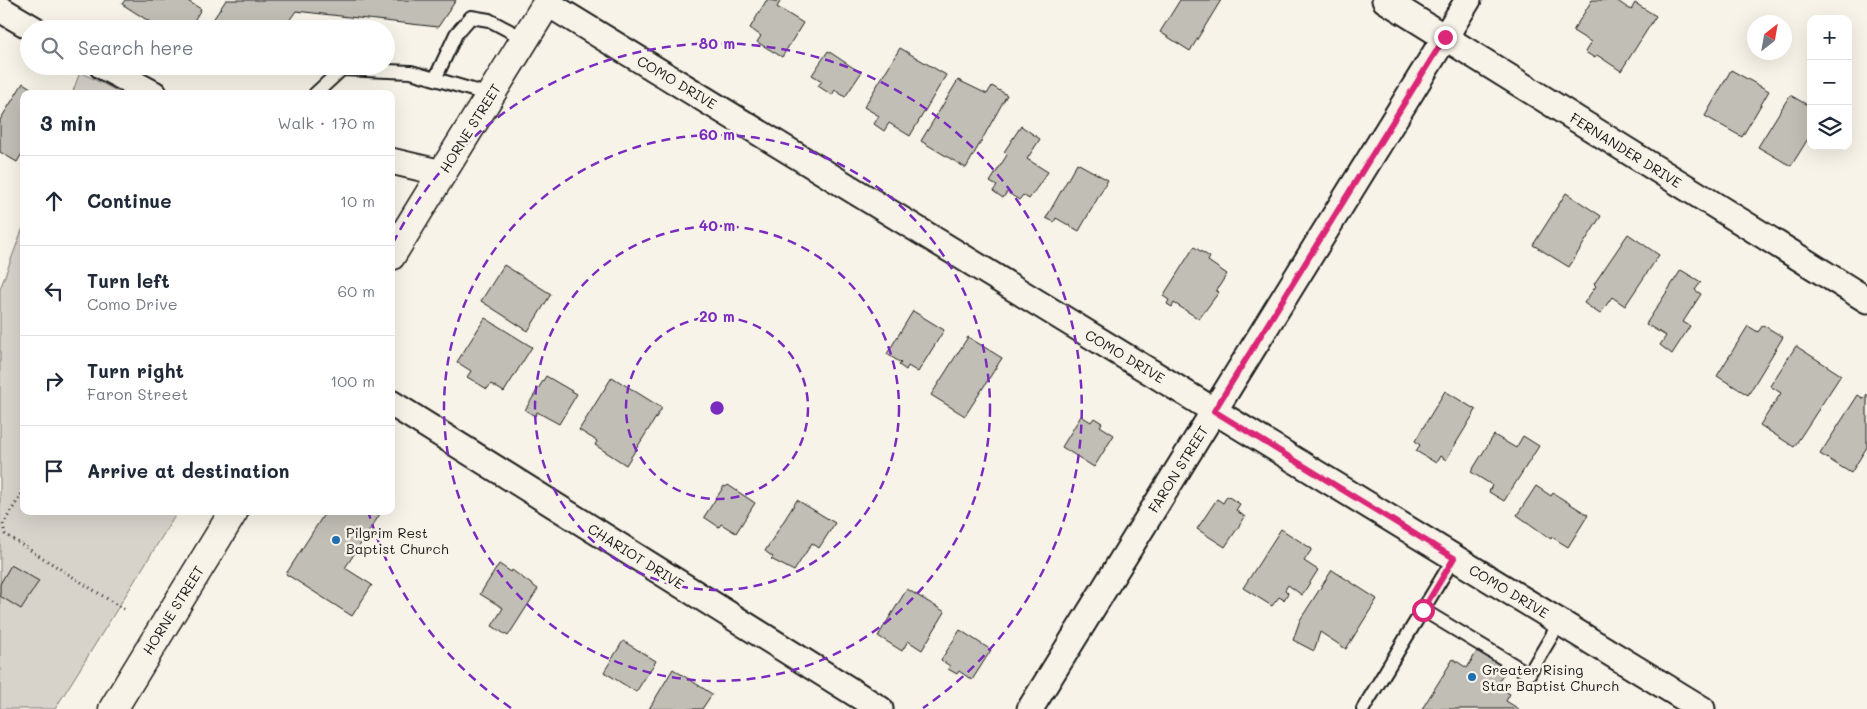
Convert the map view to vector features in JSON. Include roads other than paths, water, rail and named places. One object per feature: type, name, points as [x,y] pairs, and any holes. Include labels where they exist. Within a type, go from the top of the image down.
[{"type":"street","name":"FERNANDER DRIVE","points":[[1385,0],[1867,300]]},
{"type":"street","name":"FARON STREET","points":[[1030,709],[1468,0]]},
{"type":"street","name":"HORNE STREET","points":[[395,250],[548,2]]},
{"type":"street","name":"COMO DRIVE","points":[[548,2],[1702,709]]},
{"type":"street","points":[[0,9],[20,21]]},
{"type":"street","points":[[119,75],[147,90]]},
{"type":"street","points":[[395,161],[442,174]]},
{"type":"street","name":"CHARIOT DRIVE","points":[[395,406],[880,709]]},
{"type":"street","name":"HORNE STREET","points":[[112,709],[232,515]]},
{"type":"lane","points":[[435,79],[456,34],[471,17],[489,20],[525,39]]},
{"type":"lane","points":[[395,71],[411,72],[490,95]]},
{"type":"lane","points":[[319,90],[336,75]]},
{"type":"lane","points":[[1363,709],[1454,558]]},
{"type":"lane","points":[[1423,610],[1529,674],[1560,622]]},
{"type":"place","name":"Pilgrim Rest Baptist Church","points":[[336,540]]},
{"type":"place","name":"Greater Rising Star Baptist Church","points":[[1472,677]]}]
